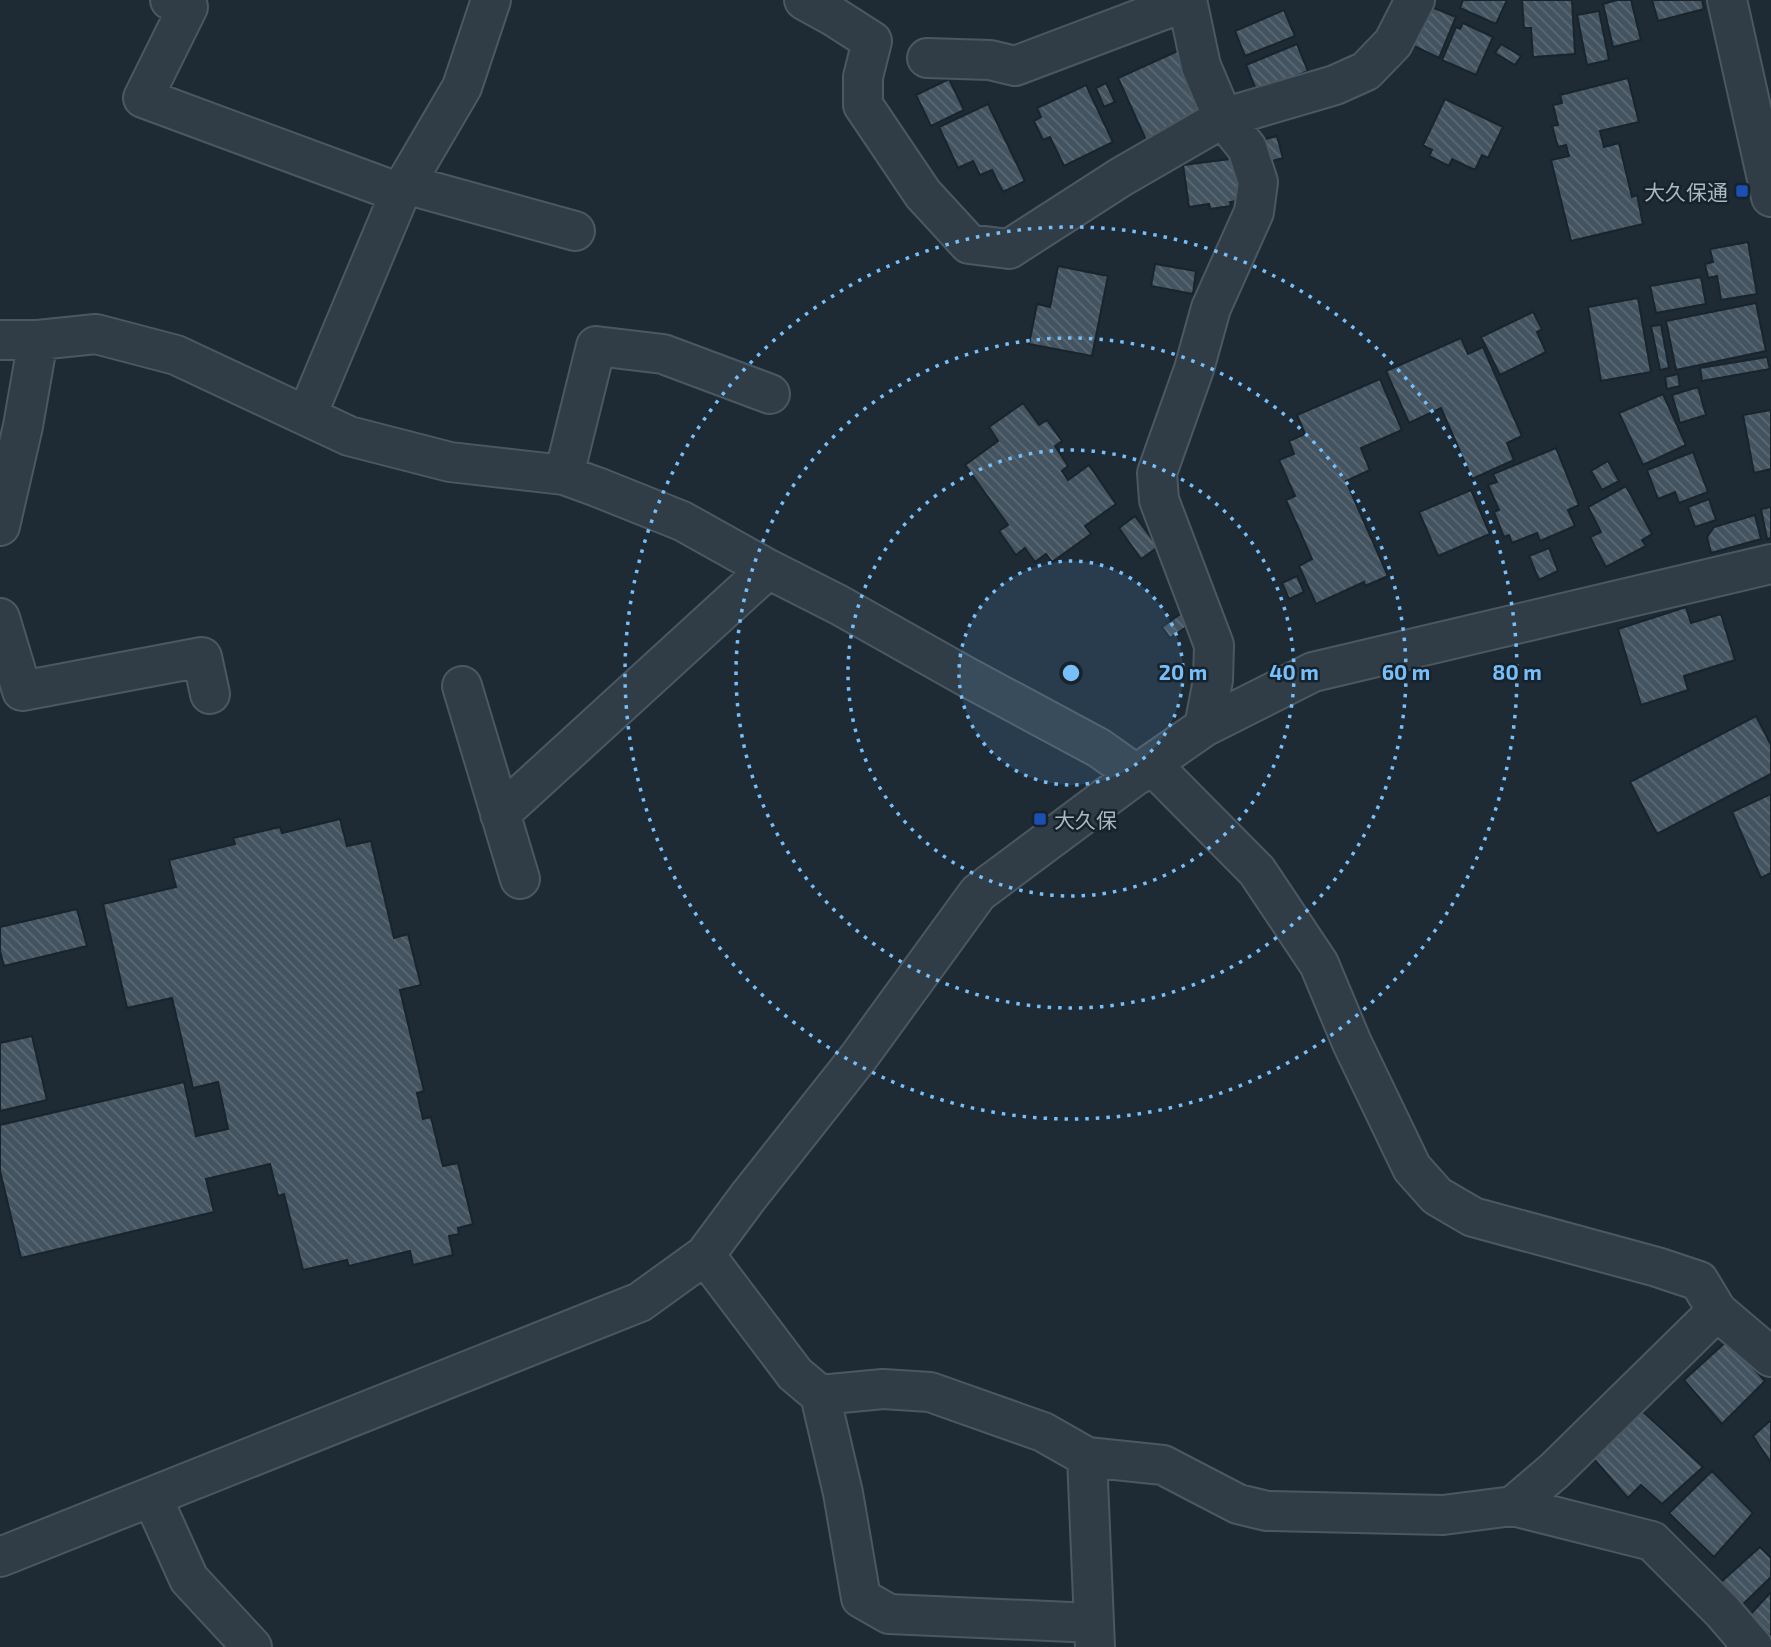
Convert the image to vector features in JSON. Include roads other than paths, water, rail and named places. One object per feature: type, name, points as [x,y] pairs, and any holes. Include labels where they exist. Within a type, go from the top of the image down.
[{"type":"street","points":[[170,0],[188,7],[143,98],[403,189],[575,231]]},
{"type":"street","points":[[307,415],[403,189],[462,87],[491,0]]},
{"type":"street","points":[[804,0],[872,41],[863,77],[863,105],[923,194],[969,244],[1009,249],[1121,177],[1223,118],[1335,85],[1366,71],[1393,43],[1415,0]]},
{"type":"street","points":[[1727,0],[1771,197]]},
{"type":"street","points":[[927,58],[990,60],[1015,66],[1187,1],[1201,66],[1223,118],[1247,148],[1258,182],[1254,212],[1211,308],[1194,369],[1157,472],[1159,500],[1214,645],[1213,680],[1204,727]]},
{"type":"street","points":[[0,340],[38,340],[96,334],[176,355],[349,436],[450,462],[564,475],[682,521],[1098,748],[1144,769],[1257,871],[1318,964],[1352,1043],[1412,1168],[1437,1196],[1473,1217],[1699,1281],[1717,1311],[1771,1357]]},
{"type":"street","points":[[0,526],[23,426],[38,340]]},
{"type":"street","points":[[564,475],[596,346],[663,354],[770,394]]},
{"type":"street","points":[[0,1557],[640,1302],[705,1255],[858,1058],[978,893],[1204,727],[1313,671],[1771,564]]},
{"type":"street","points":[[500,814],[768,569]]},
{"type":"street","points":[[0,618],[22,691],[202,657],[210,694]]},
{"type":"street","points":[[461,686],[520,879]]},
{"type":"street","points":[[705,1255],[795,1374],[820,1395],[842,1493],[861,1598],[888,1614],[1094,1635],[1087,1457]]},
{"type":"street","points":[[1513,1506],[1554,1471],[1717,1311]]},
{"type":"street","points":[[820,1395],[883,1389],[930,1392],[1043,1432],[1087,1457],[1163,1465],[1238,1504],[1267,1511],[1443,1515],[1513,1506],[1652,1541],[1723,1612],[1753,1647]]},
{"type":"street","points":[[152,1497],[189,1579],[252,1647]]},
{"type":"place","name":"大久保通","points":[[1742,191]]},
{"type":"place","name":"大久保","points":[[1040,819]]}]
